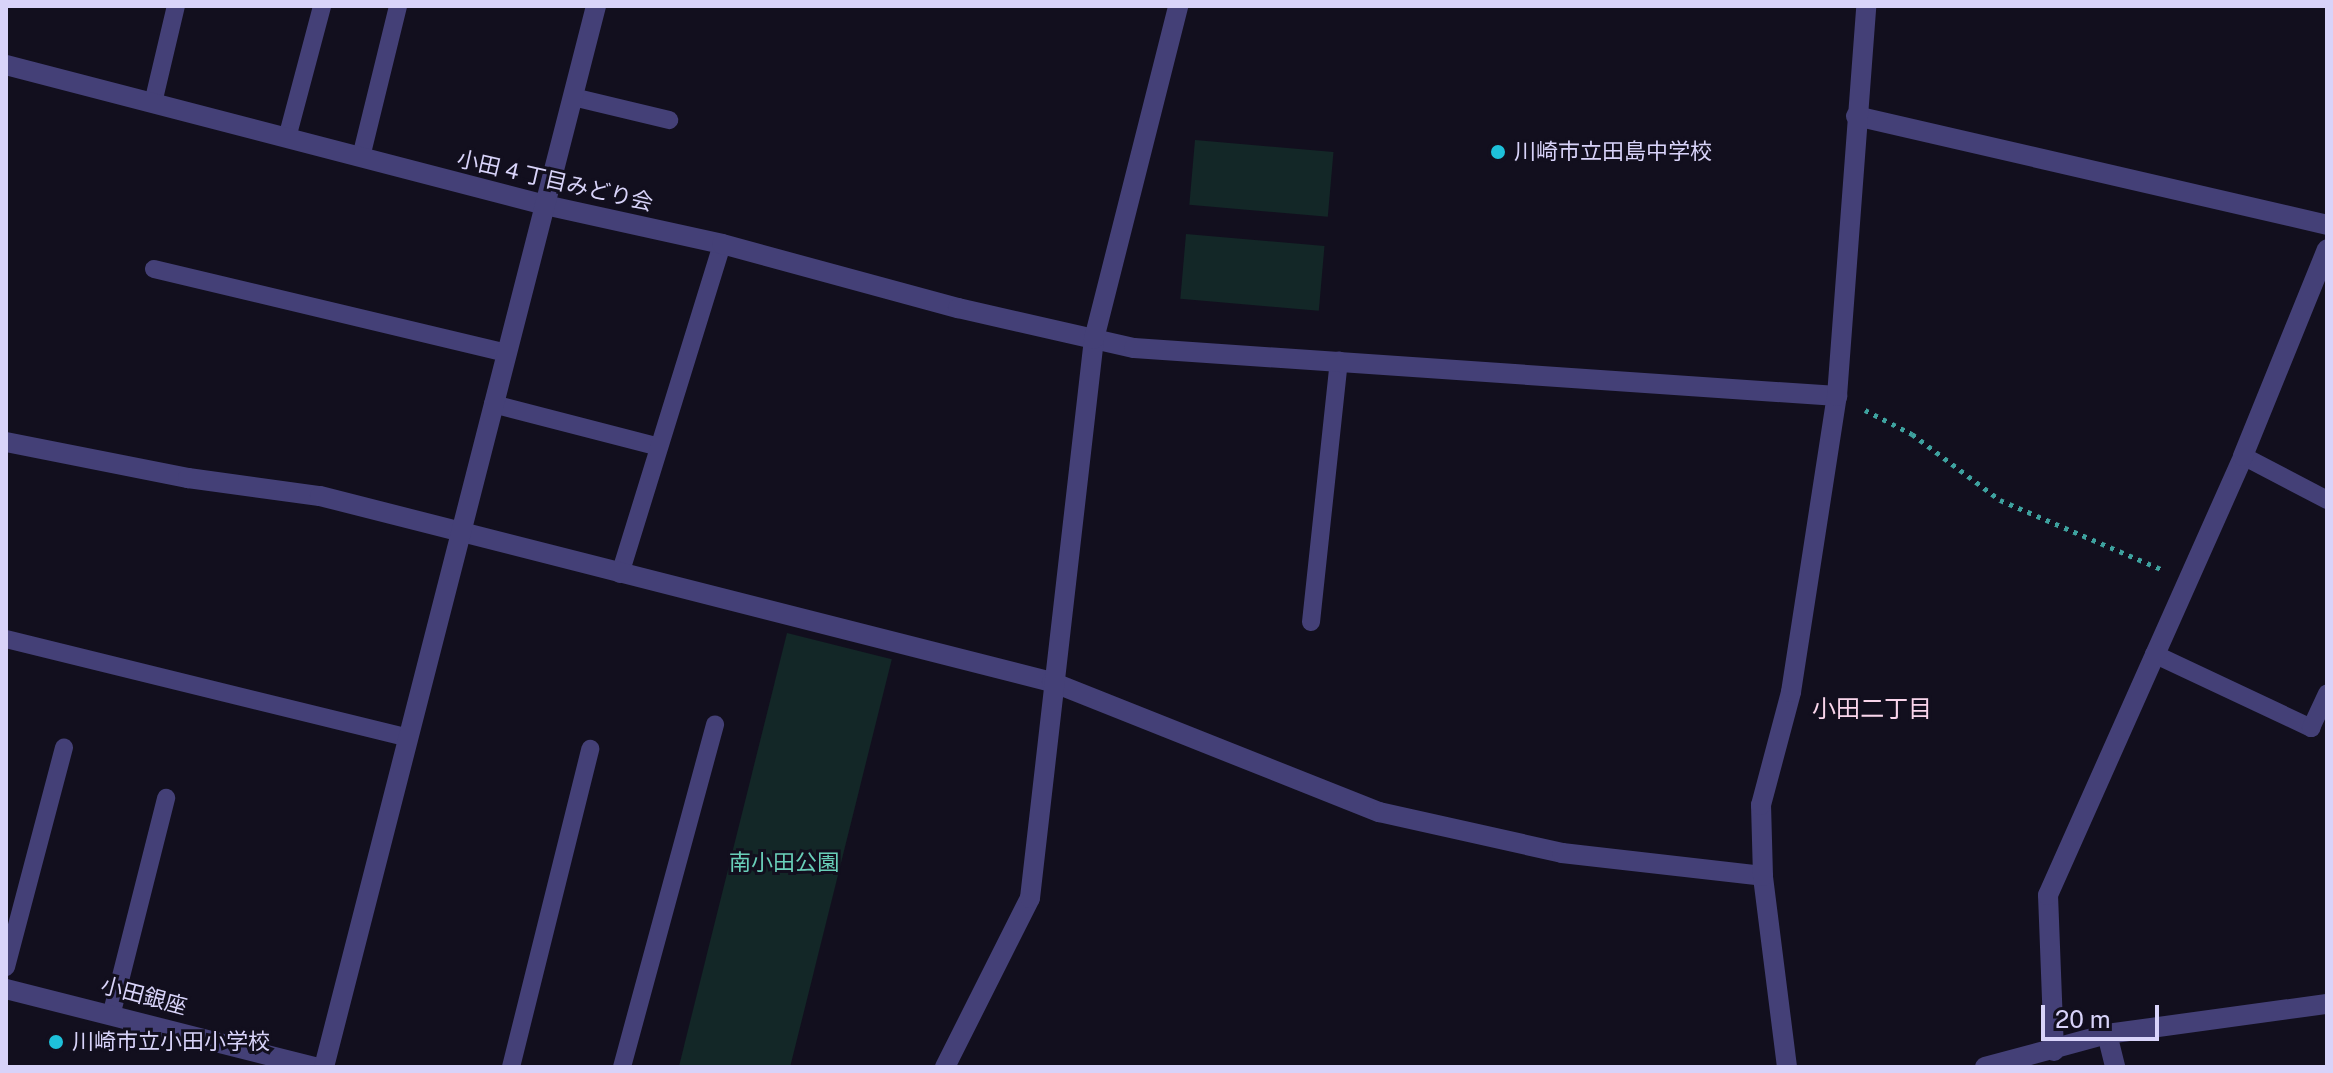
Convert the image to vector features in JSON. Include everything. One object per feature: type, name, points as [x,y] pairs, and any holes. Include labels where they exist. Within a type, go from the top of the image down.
[{"type":"street","points":[[324,1067],[405,737],[596,6]]},
{"type":"street","points":[[945,1067],[1030,898],[1052,682],[1094,339],[1178,6]]},
{"type":"street","points":[[1787,1067],[1763,876],[1761,805],[1791,692],[1837,396],[1866,6]]},
{"type":"street","name":"小田 4 丁目みどり会","points":[[6,65],[545,205],[722,244],[1134,348],[1837,396]]},
{"type":"street","points":[[1856,116],[2327,225]]},
{"type":"street","points":[[2054,1051],[2048,895],[2243,456],[2327,249]]},
{"type":"street","points":[[6,442],[188,478],[320,496],[1052,682],[1379,812],[1562,853],[1763,876]]},
{"type":"street","name":"小田銀座","points":[[6,989],[112,1012],[315,1067]]},
{"type":"street","points":[[1985,1067],[2054,1051],[2107,1034],[2327,1004]]},
{"type":"street","points":[[2107,1034],[2115,1067]]},
{"type":"lane","points":[[153,103],[176,6]]},
{"type":"lane","points":[[287,138],[322,6]]},
{"type":"lane","points":[[361,157],[398,6]]},
{"type":"lane","points":[[573,97],[669,120]]},
{"type":"lane","points":[[620,574],[722,244]]},
{"type":"lane","points":[[154,269],[507,353]]},
{"type":"lane","points":[[1311,622],[1339,360]]},
{"type":"lane","points":[[493,404],[659,447]]},
{"type":"lane","points":[[2243,456],[2327,500]]},
{"type":"lane","points":[[6,639],[405,737]]},
{"type":"lane","points":[[2154,654],[2311,728],[2327,693]]},
{"type":"lane","points":[[622,1067],[715,724]]},
{"type":"lane","points":[[6,967],[64,748]]},
{"type":"lane","points":[[511,1067],[590,749]]},
{"type":"lane","points":[[112,1012],[166,798]]},
{"type":"path","points":[[1837,396],[1912,434],[2000,500],[2188,580]]},
{"type":"green space","points":[[1195,140],[1333,152],[1328,217],[1189,205]]},
{"type":"green space","points":[[1186,234],[1324,246],[1319,311],[1180,299]]},
{"type":"green space","name":"南小田公園","points":[[787,633],[892,659],[790,1067],[679,1067]]},
{"type":"place","name":"川崎市立田島中学校","points":[[1498,152]]},
{"type":"place","name":"川崎市立小田小学校","points":[[56,1042]]},
{"type":"district","name":"小田二丁目","points":[[1872,709]]}]
